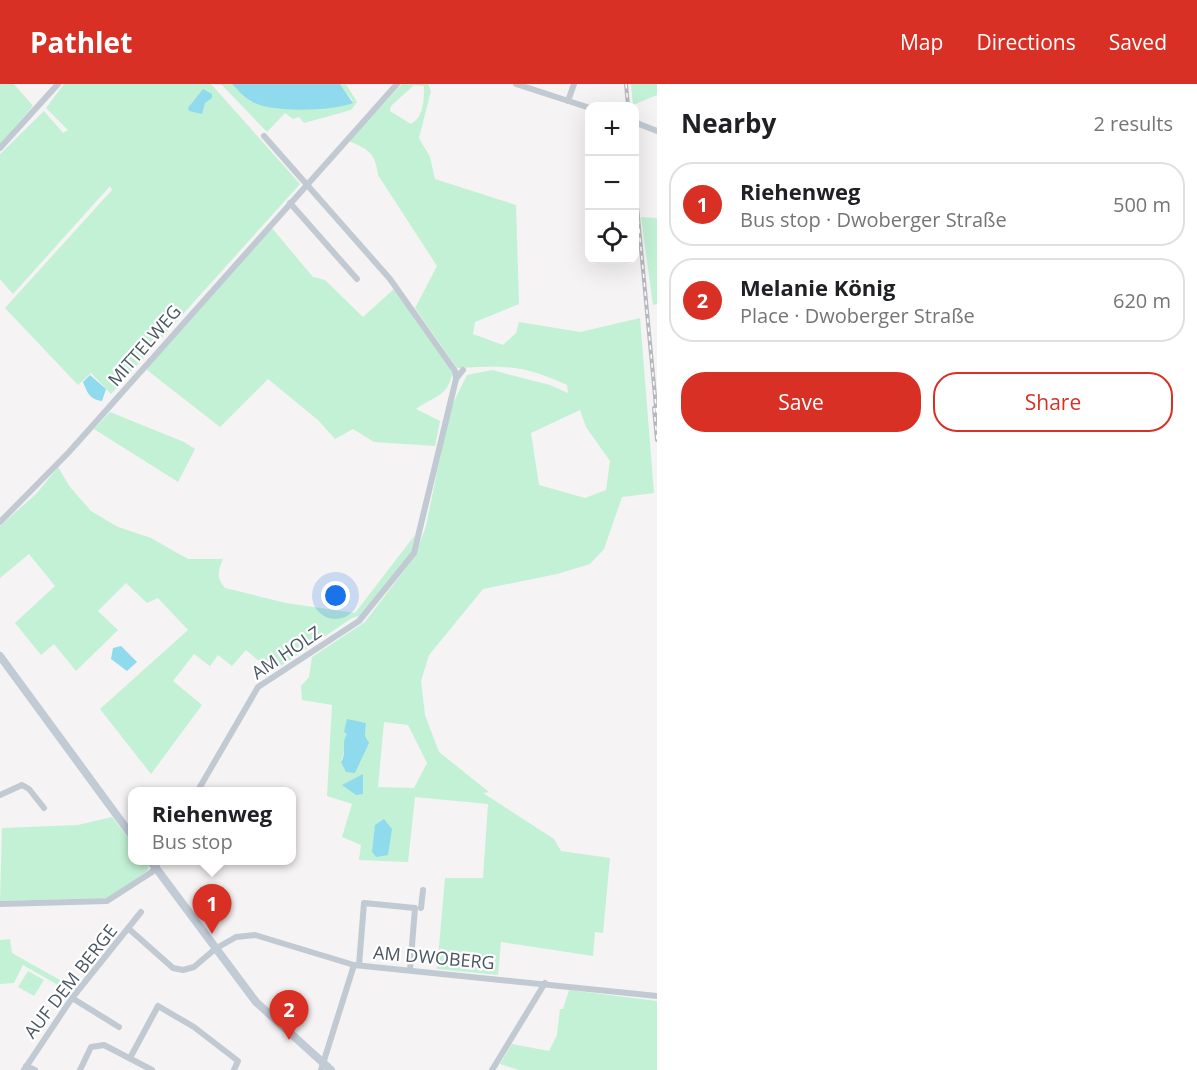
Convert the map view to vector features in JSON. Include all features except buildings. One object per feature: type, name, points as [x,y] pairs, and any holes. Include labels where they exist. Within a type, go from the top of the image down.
[{"type":"street","points":[[0,148],[58,84]]},
{"type":"street","name":"MITTELWEG","points":[[0,520],[69,452],[397,84]]},
{"type":"street","points":[[516,84],[532,87],[585,106]]},
{"type":"street","points":[[568,101],[574,84]]},
{"type":"street","points":[[639,124],[657,131]]},
{"type":"street","points":[[264,136],[390,279],[455,371],[456,379]]},
{"type":"street","points":[[290,203],[357,279]]},
{"type":"street","name":"AM HOLZ","points":[[200,787],[258,687],[359,621],[414,553],[456,379],[463,370]]},
{"type":"street","points":[[0,656],[128,831]]},
{"type":"street","points":[[0,795],[22,785],[29,789],[44,808]]},
{"type":"street","points":[[0,904],[107,901],[156,866],[214,949],[256,1002],[322,1066],[332,1070]]},
{"type":"street","points":[[410,970],[423,890]]},
{"type":"street","points":[[322,1066],[356,965],[364,903],[420,908]]},
{"type":"street","name":"AUF DEM BERGE","points":[[25,1068],[72,998],[141,912]]},
{"type":"street","name":"AM DWOBERG","points":[[129,929],[173,968],[183,970],[194,967],[214,949],[236,938],[255,935],[356,965],[657,996]]},
{"type":"street","points":[[492,1070],[545,983]]},
{"type":"street","points":[[72,998],[119,1027]]},
{"type":"street","points":[[130,1058],[158,1006],[194,1027],[238,1061],[234,1070]]},
{"type":"street","points":[[80,1070],[91,1047],[104,1045],[152,1070]]},
{"type":"street","points":[[25,1068],[35,1070]]},
{"type":"green space","points":[[0,84],[14,84],[33,106],[0,144]]},
{"type":"green space","points":[[64,84],[211,84],[300,184],[111,394],[91,373],[78,385],[5,308],[112,190],[110,186],[13,294],[0,279],[0,154],[44,111],[63,133],[68,130],[46,108]]},
{"type":"green space","points":[[221,84],[232,84],[251,102],[353,101],[340,84],[346,84],[357,102],[351,110],[304,123],[299,117],[293,119],[285,113],[267,132]]},
{"type":"green space","points":[[402,84],[428,84],[431,91],[419,138],[430,157],[435,179],[516,205],[519,304],[475,322],[473,334],[503,345],[516,333],[519,322],[580,332],[640,318],[654,493],[622,497],[604,549],[590,564],[557,574],[483,589],[429,655],[421,681],[425,715],[439,752],[489,792],[483,793],[554,839],[561,851],[610,858],[603,933],[595,932],[593,956],[501,942],[498,975],[437,969],[445,878],[483,878],[488,804],[415,797],[408,862],[359,860],[361,845],[342,837],[352,804],[327,796],[332,705],[302,700],[301,686],[309,677],[312,657],[365,622],[415,556],[426,526],[450,409],[467,375],[492,370],[550,385],[568,393],[567,385],[525,370],[501,367],[457,368],[415,308],[437,266],[378,175],[373,157],[366,150],[349,141]],"holes":[[[414,85],[424,86],[421,112],[411,124],[390,111],[391,106]],[[580,410],[586,427],[610,461],[606,490],[585,498],[539,485],[531,433]],[[347,720],[366,723],[365,736],[341,762],[348,734]],[[384,722],[408,725],[427,763],[414,788],[378,787]]]},
{"type":"green space","points":[[631,84],[657,84],[657,95],[639,102],[633,102]]},
{"type":"green space","points":[[641,217],[657,218],[657,304],[653,305]]},
{"type":"green space","points":[[271,227],[313,277],[325,280],[363,317],[395,288],[453,371],[451,380],[444,391],[416,409],[440,421],[435,446],[374,442],[353,429],[335,439],[318,420],[268,379],[220,427],[147,370],[147,367]]},
{"type":"green space","points":[[110,412],[184,442],[195,449],[178,482],[94,429]]},
{"type":"green space","points":[[58,467],[70,487],[91,511],[118,527],[151,538],[188,559],[223,559],[219,574],[220,581],[225,588],[286,603],[355,613],[415,535],[411,552],[359,616],[352,618],[272,672],[246,650],[232,666],[218,655],[210,666],[194,654],[173,681],[202,705],[151,774],[100,709],[188,630],[158,598],[147,603],[126,583],[98,611],[118,630],[76,671],[54,644],[41,655],[15,623],[55,586],[29,554],[0,578],[0,526],[37,493]]},
{"type":"green space","points":[[112,817],[128,838],[128,865],[149,865],[147,871],[109,898],[0,901],[2,828],[78,825]]},
{"type":"green space","points":[[10,939],[12,953],[76,989],[72,993],[23,965],[14,983],[0,984],[0,940]]},
{"type":"green space","points":[[28,971],[44,980],[34,996],[18,987]]},
{"type":"green space","points":[[569,990],[657,1001],[657,1070],[519,1070],[500,1064],[512,1044],[549,1051],[557,1035],[560,1009],[563,1009]]},
{"type":"water","points":[[232,84],[340,84],[353,103],[331,108],[301,110],[271,108],[249,100]]},
{"type":"water","points":[[203,89],[212,94],[212,98],[205,103],[202,114],[189,111],[188,108]]},
{"type":"water","points":[[90,375],[106,389],[102,401],[92,397],[86,389],[83,382]]},
{"type":"water","points":[[121,646],[137,662],[127,671],[111,659],[113,648]]},
{"type":"water","points":[[347,719],[366,723],[365,736],[369,743],[355,773],[346,772],[341,762],[347,734],[344,732]]},
{"type":"water","points":[[363,774],[363,794],[356,795],[342,785]]},
{"type":"water","points":[[384,819],[392,829],[388,855],[376,857],[372,852],[375,825]]},
{"type":"railway","points":[[626,84],[628,102]]},
{"type":"railway","points":[[637,210],[657,417]]},
{"type":"railway","points":[[654,408],[657,440]]},
{"type":"place","name":"Riehenweg","points":[[212,934]]},
{"type":"place","name":"Melanie König","points":[[289,1040]]}]
